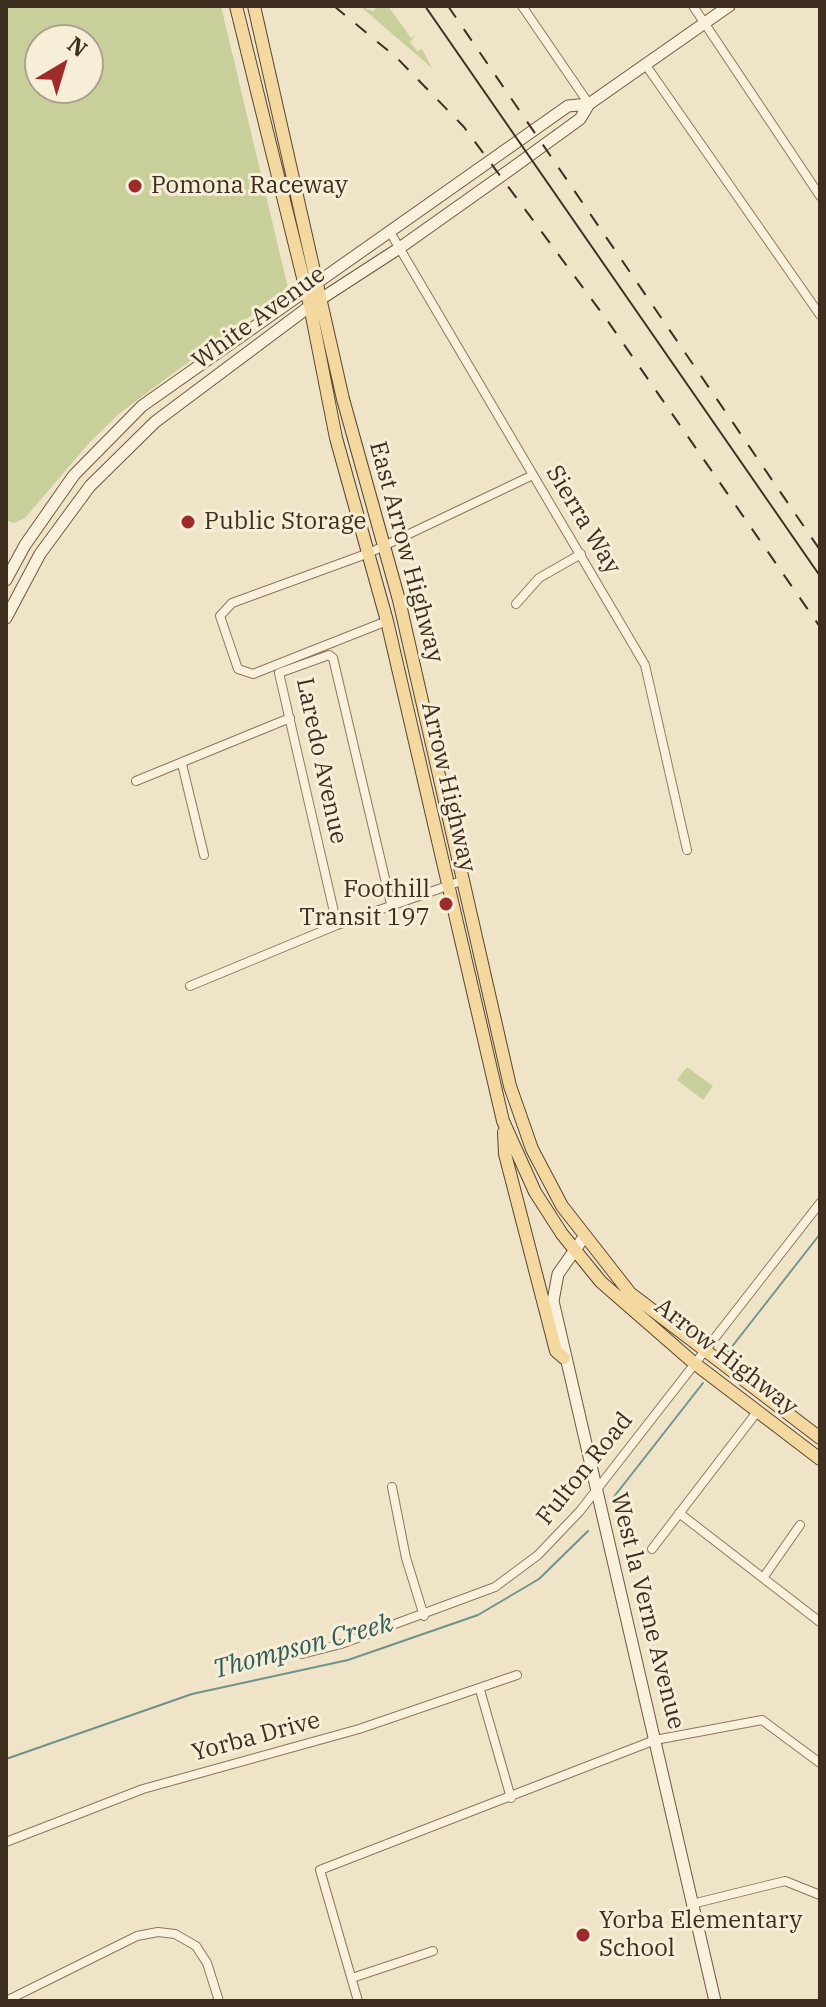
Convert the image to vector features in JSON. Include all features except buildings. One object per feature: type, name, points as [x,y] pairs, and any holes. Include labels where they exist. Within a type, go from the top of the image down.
[{"type":"main road","name":"Arrow Highway","points":[[236,6],[310,306],[336,438],[387,621],[503,1121],[535,1192],[574,1250],[623,1304],[694,1363],[820,1459]]},
{"type":"main road","name":"East Arrow Highway","points":[[254,6],[349,423],[384,546],[519,1116],[543,1173],[584,1237]]},
{"type":"main road","name":"White Avenue","points":[[6,618],[40,554],[90,486],[155,422],[321,298],[401,247],[580,119],[589,104],[729,6]]},
{"type":"main road","name":"White Avenue","points":[[6,580],[25,545],[74,475],[142,406],[568,106],[589,104]]},
{"type":"main road","points":[[503,1121],[505,1154],[556,1351],[564,1358]]},
{"type":"main road","name":"Arrow Highway","points":[[584,1237],[630,1293],[820,1438]]},
{"type":"main road","name":"West la Verne Avenue","points":[[584,1237],[558,1274],[553,1301],[715,2001]]},
{"type":"street","points":[[522,6],[589,104]]},
{"type":"street","points":[[693,6],[820,196]]},
{"type":"street","points":[[645,64],[820,315]]},
{"type":"street","name":"Sierra Way","points":[[390,232],[645,665],[687,850]]},
{"type":"street","points":[[387,621],[253,674],[238,669],[220,616],[232,603],[369,553],[533,475]]},
{"type":"street","points":[[516,604],[539,578],[581,554]]},
{"type":"street","name":"Laredo Avenue","points":[[337,925],[279,673],[329,655],[333,658],[391,904]]},
{"type":"street","points":[[136,781],[290,718]]},
{"type":"street","points":[[182,764],[204,855]]},
{"type":"street","points":[[190,986],[391,904],[464,880]]},
{"type":"street","points":[[503,1121],[519,1116]]},
{"type":"street","name":"Fulton Road","points":[[302,1654],[424,1616],[508,1578],[552,1543],[820,1203]]},
{"type":"street","points":[[652,1549],[757,1412]]},
{"type":"street","points":[[392,1487],[406,1558],[424,1616]]},
{"type":"street","points":[[679,1513],[820,1622]]},
{"type":"street","points":[[763,1578],[800,1525]]},
{"type":"street","name":"Yorba Drive","points":[[6,1842],[143,1789],[359,1729],[517,1675]]},
{"type":"street","points":[[480,1690],[511,1798]]},
{"type":"street","points":[[358,2001],[320,1870],[655,1740],[762,1720],[820,1763]]},
{"type":"street","points":[[692,1904],[785,1881],[820,1895]]},
{"type":"street","points":[[6,2001],[137,1936],[158,1932],[175,1934],[196,1946],[207,1963],[219,2001]]},
{"type":"street","points":[[352,1978],[433,1951]]},
{"type":"green space","name":"Pomona Raceway","points":[[6,6],[221,6],[288,288],[120,413],[90,442],[25,518],[14,523],[6,520]]},
{"type":"green space","points":[[360,6],[373,11],[378,6],[388,6],[411,38],[416,35],[410,42],[417,51],[422,49],[432,68]]},
{"type":"green space","points":[[687,1067],[713,1086],[703,1100],[677,1080]]},
{"type":"waterway","name":"Thompson Creek","points":[[727,1353],[820,1234]]},
{"type":"waterway","name":"Thompson Creek","points":[[613,1498],[703,1383]]},
{"type":"waterway","name":"Thompson Creek","points":[[6,1759],[192,1694],[348,1660],[478,1615],[539,1579],[588,1531]]},
{"type":"tram line","points":[[425,6],[820,576]]},
{"type":"railway","points":[[334,6],[397,58],[464,127],[607,320],[820,627]]},
{"type":"railway","points":[[448,6],[820,550]]},
{"type":"place","name":"Pomona Raceway","points":[[135,186]]},
{"type":"place","name":"Public Storage","points":[[188,522]]},
{"type":"place","name":"Foothill Transit 197","points":[[446,904]]},
{"type":"place","name":"Yorba Elementary School","points":[[583,1935]]}]
